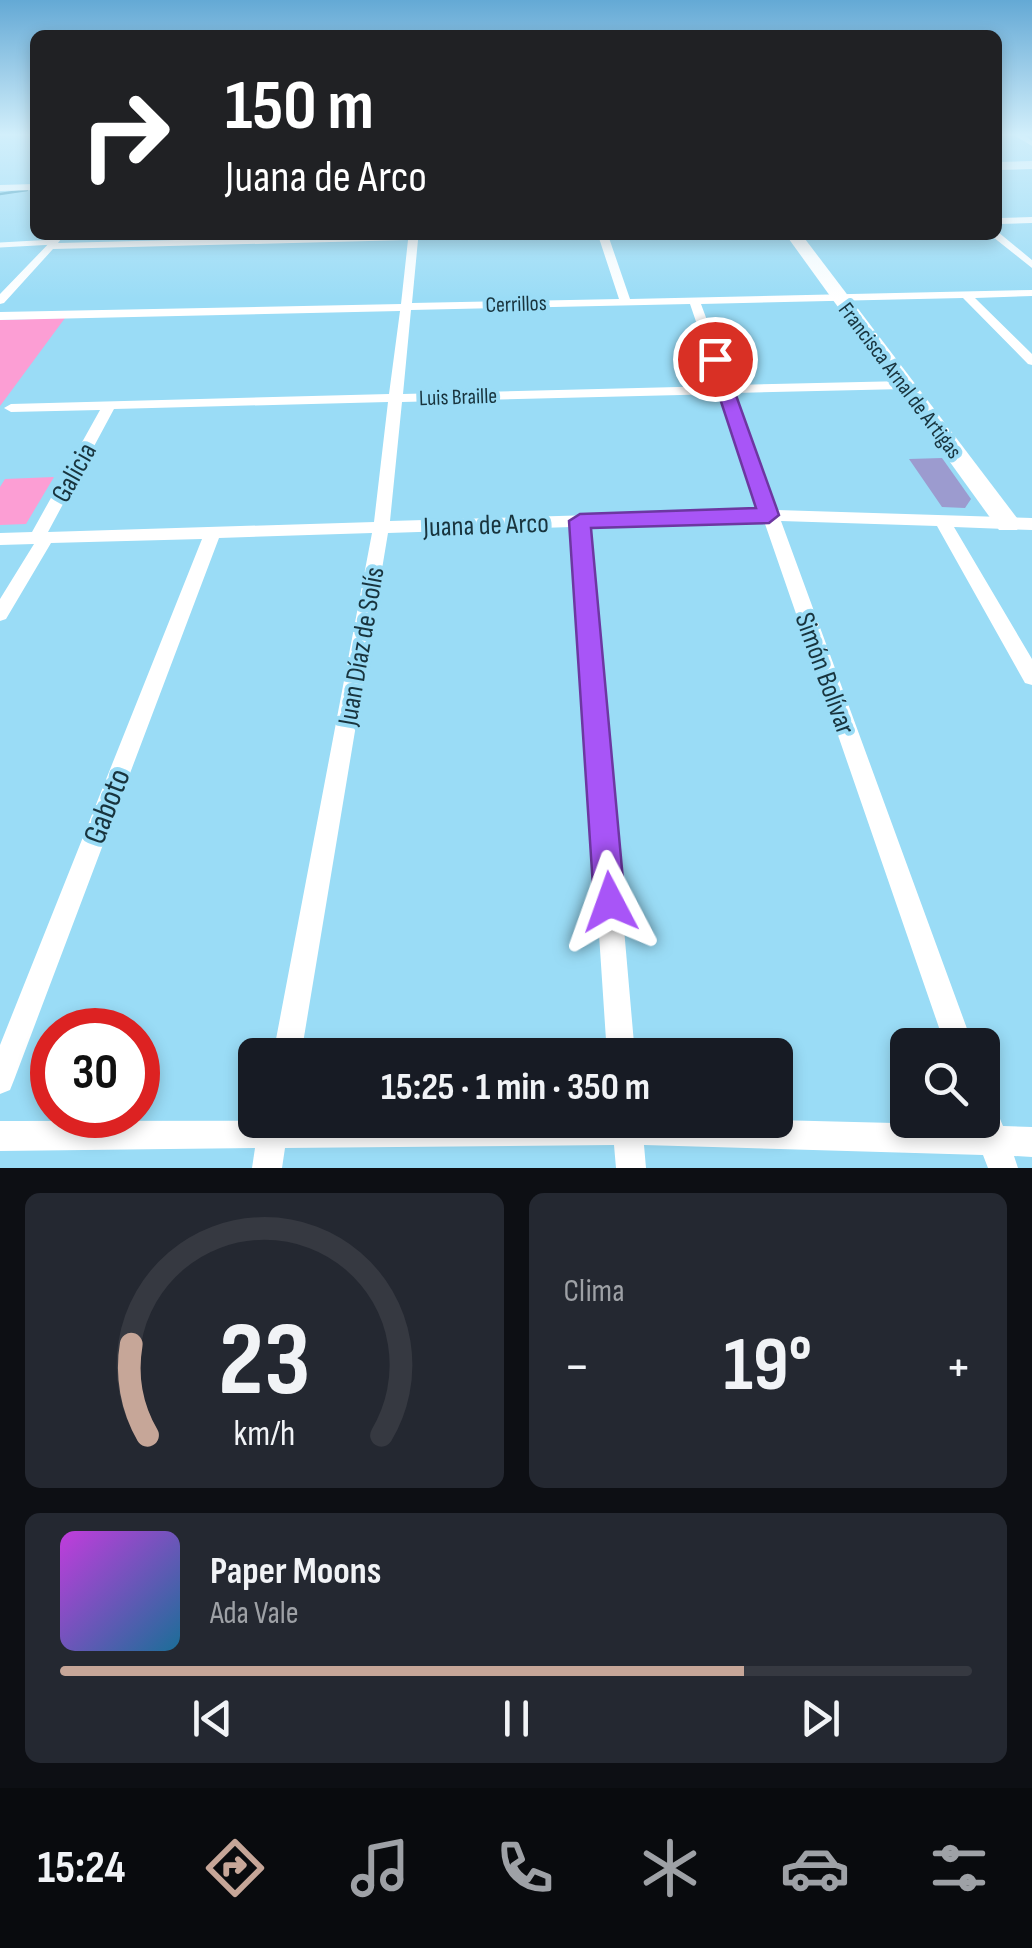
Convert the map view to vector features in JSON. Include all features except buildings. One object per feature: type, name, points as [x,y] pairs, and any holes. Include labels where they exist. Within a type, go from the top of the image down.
[{"type":"street","points":[[1002,221],[1032,220]]},
{"type":"street","points":[[1002,239],[1032,265]]},
{"type":"street","points":[[0,301],[55,241],[127,240]]},
{"type":"street","name":"Juan Díaz de Solís","points":[[290,1038],[381,527],[414,240]]},
{"type":"street","points":[[605,240],[625,300]]},
{"type":"street","name":"Francisca Arnal de Artigas","points":[[798,240],[1008,524]]},
{"type":"street","name":"Cerrillos","points":[[0,316],[1032,294]]},
{"type":"street","points":[[966,295],[1032,360]]},
{"type":"street","name":"Simón Bolívar","points":[[694,300],[953,1028]]},
{"type":"street","name":"Luis Braille","points":[[11,408],[905,385]]},
{"type":"street","name":"Galicia","points":[[0,614],[109,406]]},
{"type":"street","name":"Juana de Arco","points":[[0,540],[769,515],[1032,524]]},
{"type":"street","points":[[580,521],[621,1038]]},
{"type":"street","points":[[944,522],[1032,677]]},
{"type":"street","name":"Gaboto","points":[[0,1080],[213,532]]},
{"type":"street","points":[[0,1136],[238,1128]]},
{"type":"street","points":[[267,1168],[272,1138]]},
{"type":"street","points":[[628,1138],[631,1168]]},
{"type":"street","points":[[783,1138],[999,1156],[1032,1142]]},
{"type":"lane","points":[[0,245],[55,241]]},
{"type":"shaded area","points":[[65,318],[6,398],[0,406],[0,320]]},
{"type":"shaded area","points":[[54,477],[26,524],[0,525],[0,487],[5,479]]},
{"type":"waterway","points":[[0,194],[27,190]]},
{"type":"route","points":[[610,902],[580,521],[769,515],[715,359]]}]
